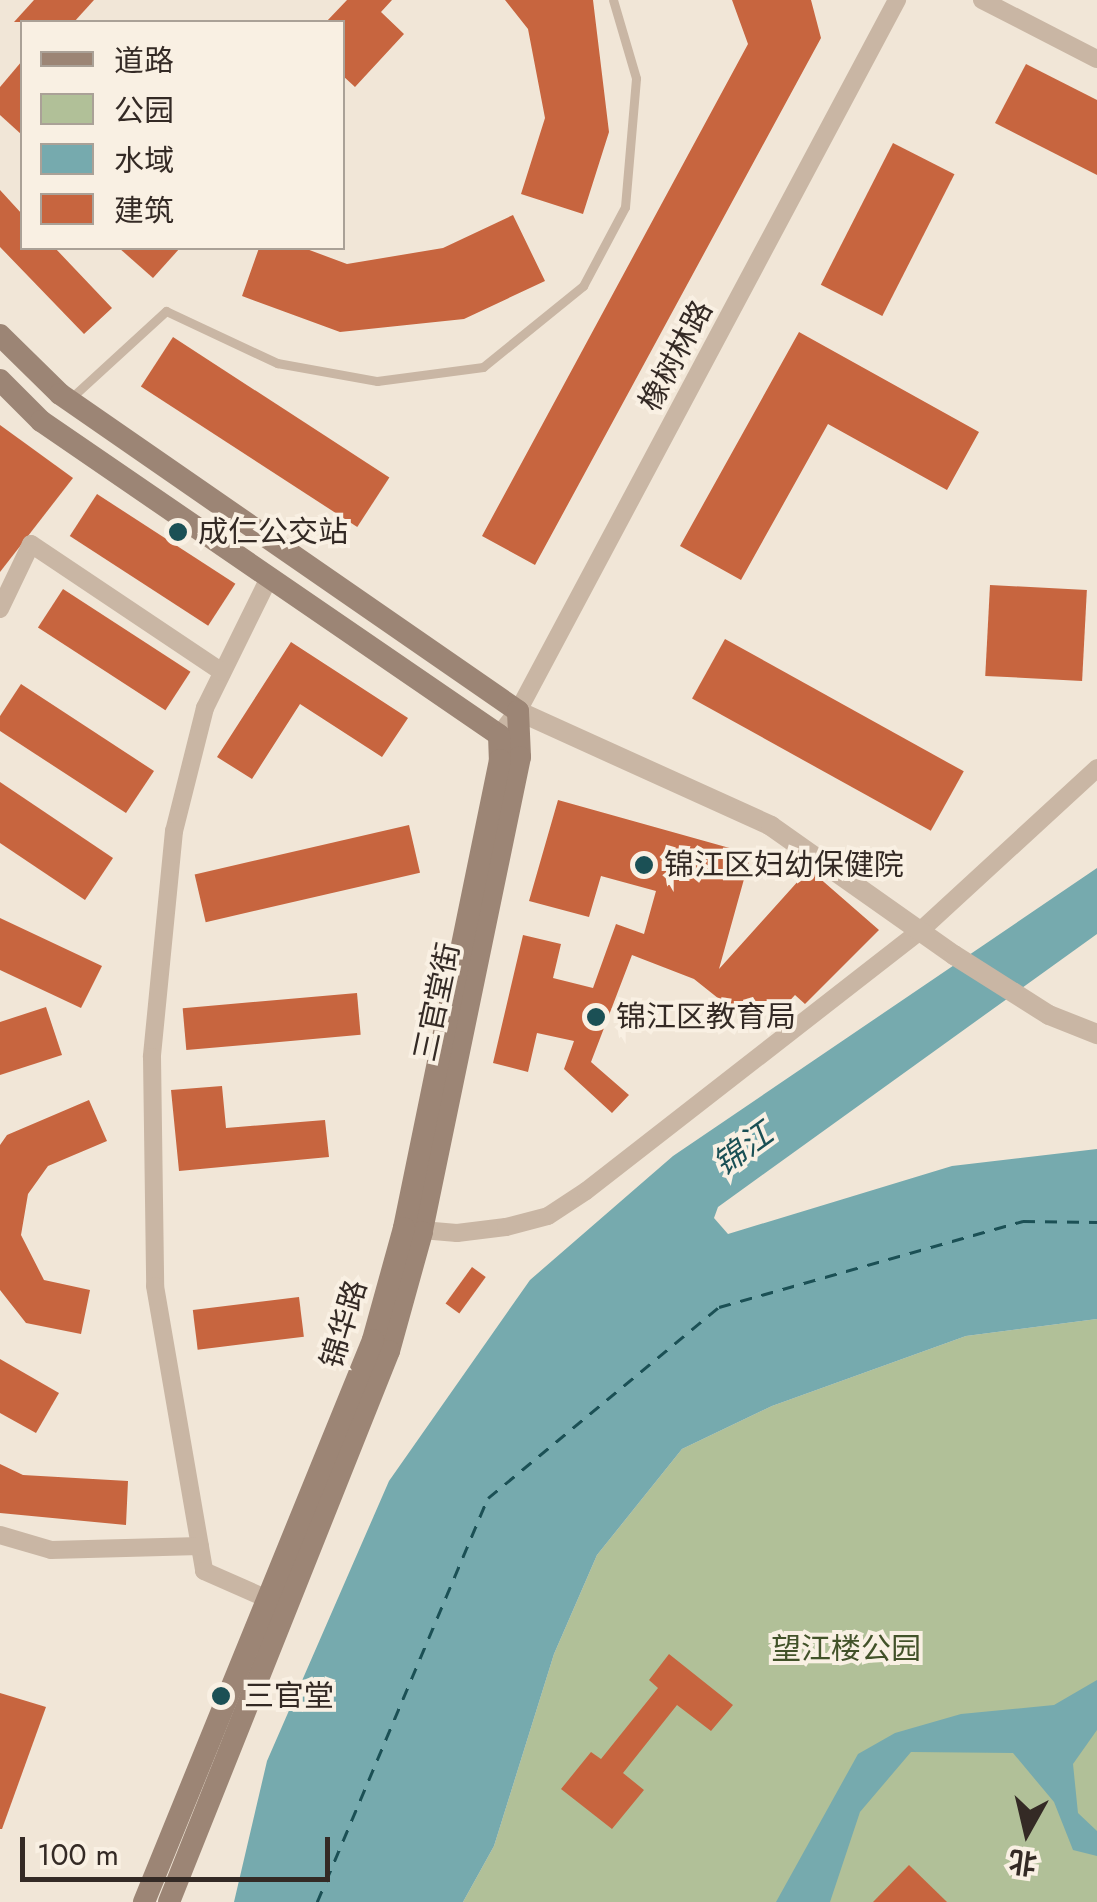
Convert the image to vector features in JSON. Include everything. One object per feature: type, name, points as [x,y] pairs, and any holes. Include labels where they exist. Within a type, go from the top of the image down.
[{"type":"main road","points":[[0,335],[69,400],[518,711]]},
{"type":"main road","points":[[0,380],[42,421],[268,580],[499,735]]},
{"type":"main road","name":"三官堂街","points":[[169,1902],[362,1431],[413,1230],[520,757],[518,711]]},
{"type":"main road","name":"锦华路","points":[[144,1902],[272,1601],[413,1230],[500,760],[499,735]]},
{"type":"street","name":"橡树林路","points":[[499,735],[518,711],[897,0]]},
{"type":"street","points":[[982,0],[1097,59]]},
{"type":"street","points":[[0,610],[32,544],[222,672]]},
{"type":"street","points":[[268,580],[204,708],[174,831],[152,1058],[155,1286],[204,1571],[272,1601]]},
{"type":"street","points":[[518,711],[771,826],[954,955],[1049,1014],[1097,1034]]},
{"type":"street","points":[[413,1230],[457,1233],[548,1216],[920,931],[1097,768]]},
{"type":"street","points":[[0,1535],[51,1550],[200,1546]]},
{"type":"lane","points":[[69,400],[166,311],[294,366],[377,380],[484,367],[583,286],[625,206],[636,78],[613,0]]},
{"type":"green space","name":"望江楼公园","points":[[1097,1319],[1097,1902],[463,1902],[494,1846],[554,1654],[597,1555],[682,1449],[772,1406],[966,1336]]},
{"type":"water","name":"锦江","points":[[1097,868],[1097,934],[718,1207],[714,1218],[728,1234],[952,1166],[1097,1149],[1097,1319],[966,1336],[772,1406],[682,1449],[597,1555],[554,1654],[494,1846],[463,1902],[234,1902],[267,1761],[389,1481],[530,1280],[673,1156]]},
{"type":"water","points":[[1097,1680],[1097,1730],[1073,1764],[1078,1813],[1097,1831],[1097,1856],[1073,1850],[1054,1802],[1013,1753],[911,1752],[860,1812],[830,1902],[776,1902],[858,1754],[895,1733],[961,1714],[1054,1705]]},
{"type":"building","points":[[34,0],[94,0],[76,20],[14,22]]},
{"type":"building","points":[[347,0],[392,0],[381,12],[404,34],[355,87],[345,78],[345,20],[328,20]]},
{"type":"building","points":[[505,0],[593,0],[609,132],[583,214],[521,194],[545,118],[528,29]]},
{"type":"building","points":[[732,0],[811,0],[821,38],[535,565],[482,536],[748,44]]},
{"type":"building","points":[[20,63],[20,133],[0,115],[0,87]]},
{"type":"building","points":[[1026,64],[1097,100],[1097,175],[995,123]]},
{"type":"building","points":[[893,143],[954,174],[882,316],[821,285]]},
{"type":"building","points":[[0,190],[20,212],[20,250],[57,250],[112,308],[84,334],[0,247]]},
{"type":"building","points":[[513,215],[545,281],[464,319],[340,332],[242,296],[258,250],[309,250],[347,264],[443,248]]},
{"type":"building","points":[[121,250],[178,250],[153,278]]},
{"type":"building","points":[[799,332],[979,432],[947,490],[828,424],[741,580],[680,546]]},
{"type":"building","points":[[173,337],[389,478],[357,527],[141,386]]},
{"type":"building","points":[[0,425],[73,478],[0,572]]},
{"type":"building","points":[[97,494],[235,584],[208,626],[70,536]]},
{"type":"building","points":[[990,585],[1087,590],[1082,681],[985,676]]},
{"type":"building","points":[[63,589],[190,672],[165,710],[38,628]]},
{"type":"building","points":[[725,639],[964,771],[931,831],[692,698]]},
{"type":"building","points":[[291,642],[408,718],[382,757],[300,704],[252,779],[217,757]]},
{"type":"building","points":[[21,684],[154,771],[126,813],[0,731],[0,716]]},
{"type":"building","points":[[0,782],[113,858],[85,900],[0,843]]},
{"type":"building","points":[[558,800],[751,854],[719,969],[809,869],[879,930],[805,1004],[795,995],[782,1009],[773,1001],[753,1026],[694,979],[632,955],[591,1062],[629,1095],[612,1113],[564,1069],[574,1041],[537,1033],[528,1072],[493,1063],[523,935],[561,944],[553,978],[593,988],[616,924],[644,934],[656,891],[601,876],[589,917],[529,901]]},
{"type":"building","points":[[409,825],[420,873],[206,922],[195,874]]},
{"type":"building","points":[[0,918],[102,966],[81,1008],[0,970]]},
{"type":"building","points":[[357,993],[361,1035],[186,1050],[183,1008]]},
{"type":"building","points":[[46,1007],[62,1055],[0,1075],[0,1022]]},
{"type":"building","points":[[222,1086],[226,1128],[325,1120],[329,1157],[179,1171],[171,1090]]},
{"type":"building","points":[[89,1100],[107,1141],[48,1166],[28,1194],[21,1235],[44,1280],[90,1290],[81,1334],[26,1323],[0,1290],[0,1145],[7,1135]]},
{"type":"building","points":[[472,1267],[486,1277],[459,1313],[446,1303]]},
{"type":"building","points":[[299,1297],[304,1337],[198,1350],[193,1310]]},
{"type":"building","points":[[0,1359],[59,1393],[36,1433],[0,1413]]},
{"type":"building","points":[[0,1464],[23,1475],[128,1481],[126,1525],[0,1513]]},
{"type":"building","points":[[669,1654],[733,1705],[711,1731],[677,1705],[623,1773],[644,1790],[612,1829],[561,1789],[591,1752],[601,1759],[658,1688],[649,1680]]},
{"type":"building","points":[[0,1693],[46,1707],[2,1829],[0,1829]]},
{"type":"building","points":[[909,1865],[947,1902],[873,1902]]},
{"type":"ferry route","points":[[317,1902],[488,1498],[719,1307],[1023,1221],[1097,1222]]},
{"type":"place","name":"成仁公交站","points":[[178,532]]},
{"type":"place","name":"锦江区妇幼保健院","points":[[644,865]]},
{"type":"place","name":"锦江区教育局","points":[[596,1017]]},
{"type":"place","name":"三官堂","points":[[221,1696]]}]
